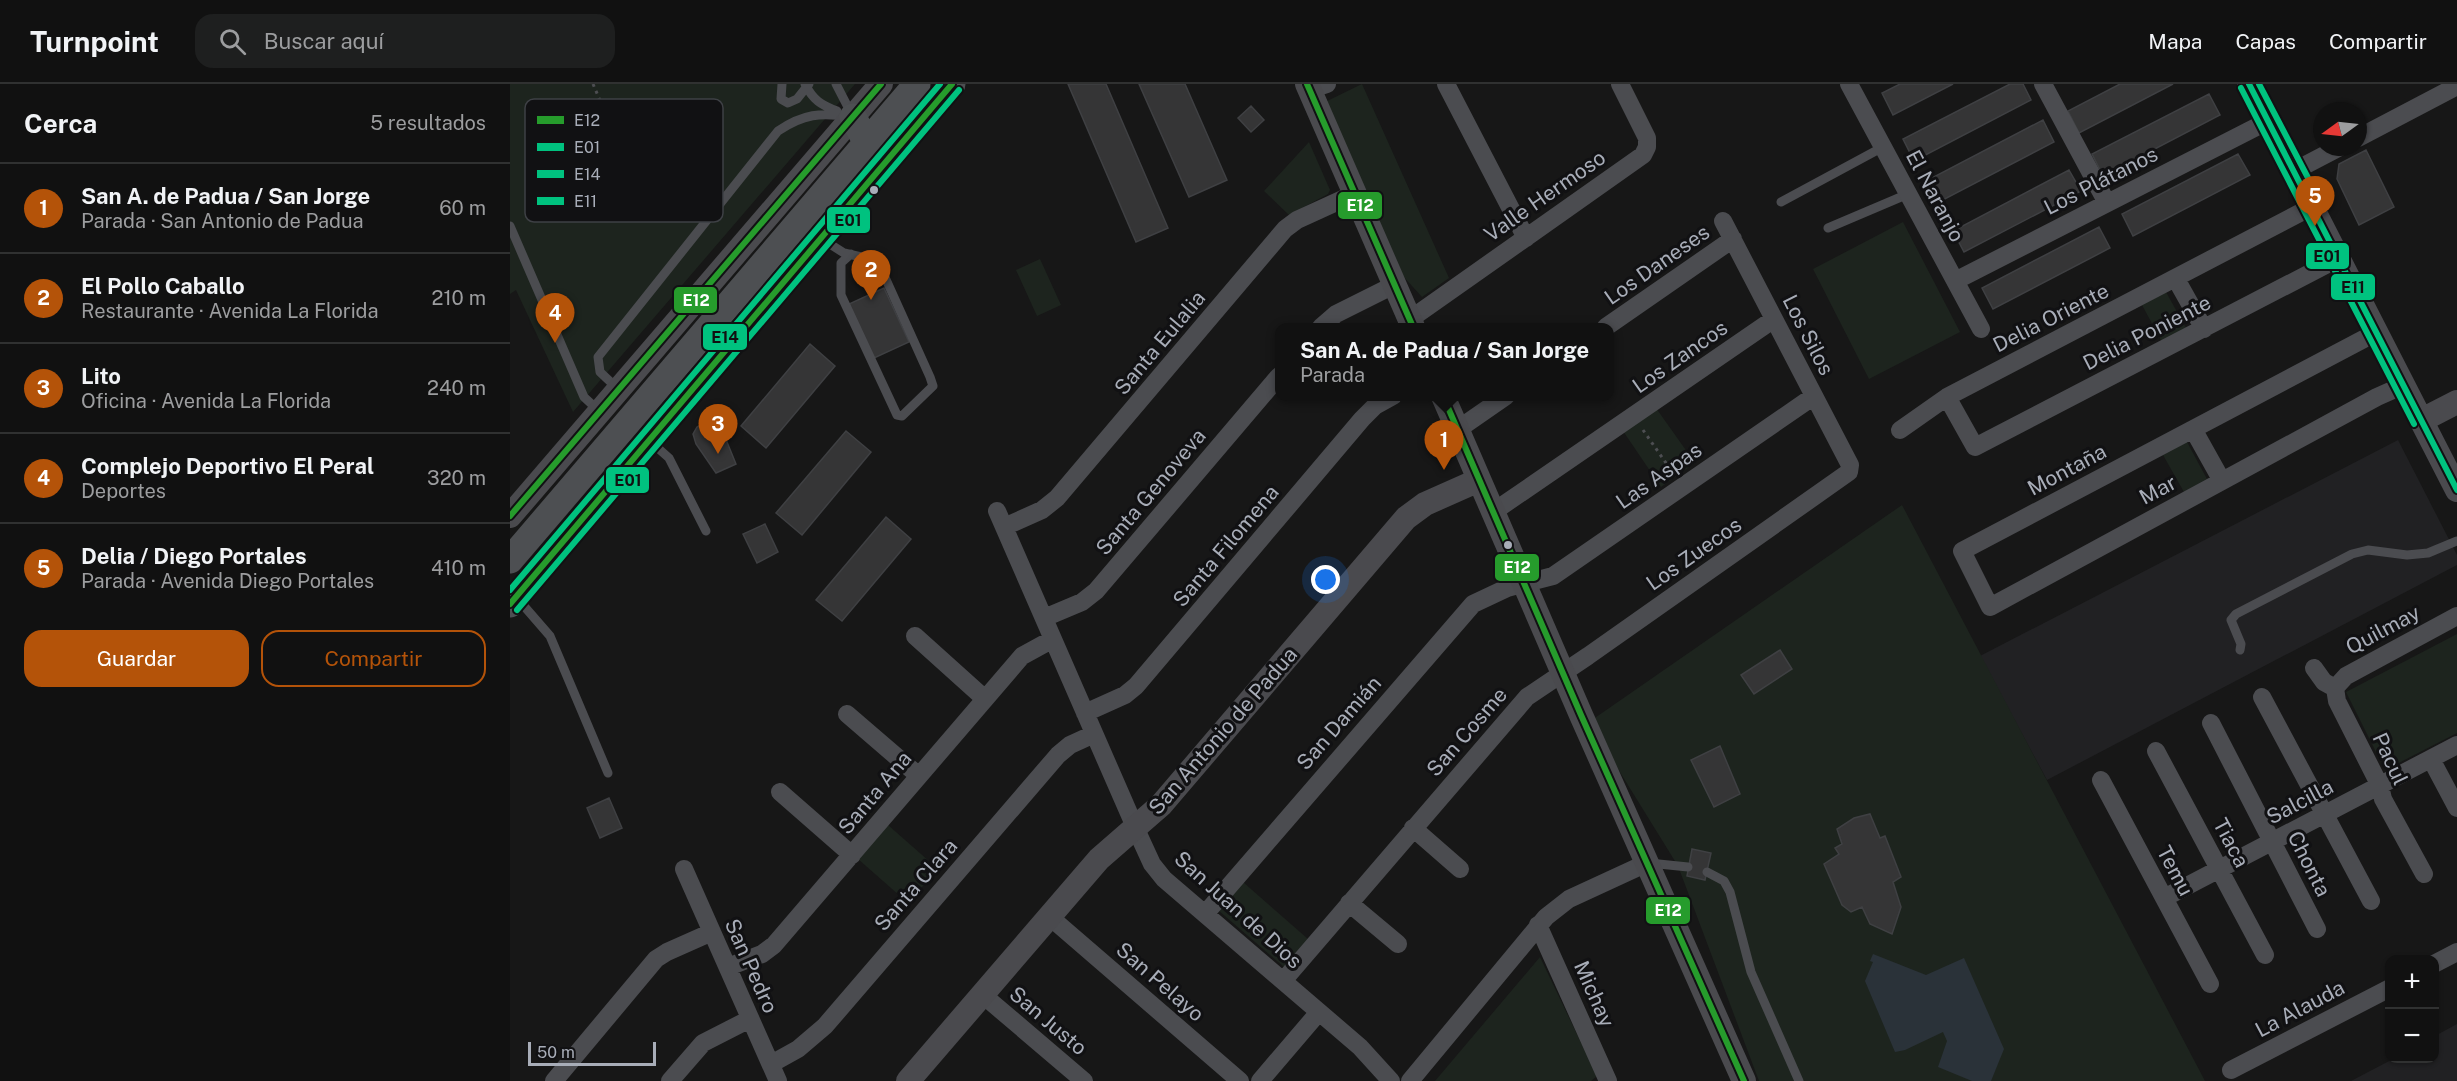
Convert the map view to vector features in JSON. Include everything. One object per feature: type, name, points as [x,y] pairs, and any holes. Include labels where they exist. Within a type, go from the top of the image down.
[{"type":"main road","points":[[510,560],[917,84]]},
{"type":"main road","points":[[513,600],[952,84]]},
{"type":"main road","points":[[853,117],[874,158],[871,174],[864,189]]},
{"type":"street","points":[[510,516],[620,391],[881,84]]},
{"type":"street","points":[[1446,84],[1526,238]]},
{"type":"street","name":"Valle Hermoso","points":[[1412,323],[1526,238],[1640,158],[1646,151],[1648,142],[1646,134],[1620,84]]},
{"type":"street","name":"El Naranjo","points":[[1849,84],[1981,328]]},
{"type":"street","points":[[2043,84],[2107,202]]},
{"type":"street","points":[[2249,84],[2457,490]]},
{"type":"street","points":[[1314,86],[1354,194],[1411,323]]},
{"type":"street","points":[[2367,133],[2457,86]]},
{"type":"street","name":"Los Plátanos","points":[[1955,281],[2268,121]]},
{"type":"street","points":[[2294,171],[2323,156]]},
{"type":"street","name":"Santa Eulalia","points":[[1000,519],[1042,510],[1057,498],[1285,229],[1297,220],[1354,194]]},
{"type":"street","name":"Delia Oriente","points":[[1900,430],[1947,397],[2313,206]]},
{"type":"street","name":"Los Silos","points":[[1723,221],[1850,465],[1850,470]]},
{"type":"street","name":"Los Daneses","points":[[1612,323],[1733,240]]},
{"type":"street","name":"Delia Poniente","points":[[1947,397],[1975,447],[2339,258]]},
{"type":"street","points":[[2176,279],[2204,329]]},
{"type":"street","points":[[1325,323],[1335,314],[1394,285]]},
{"type":"street","name":"Los Zancos","points":[[1493,512],[1774,320]]},
{"type":"street","name":"Montaña","points":[[1962,551],[2377,332]]},
{"type":"street","name":"Santa Genoveva","points":[[1044,618],[1082,602],[1096,591],[1275,381]]},
{"type":"street","name":"Mar","points":[[1962,551],[1990,606],[2404,385]]},
{"type":"street","name":"Las Aspas","points":[[1524,585],[1553,576],[1814,396]]},
{"type":"street","name":"Santa Filomena","points":[[1084,712],[1125,695],[1136,686],[1362,419],[1375,406],[1384,401]]},
{"type":"street","points":[[1445,401],[1563,674],[1744,1081]]},
{"type":"street","points":[[1457,430],[1499,401]]},
{"type":"street","points":[[2422,420],[2457,402]]},
{"type":"street","points":[[2193,429],[2222,481]]},
{"type":"street","name":"Los Zuecos","points":[[1563,674],[1850,470]]},
{"type":"street","name":"San Antonio de Padua","points":[[917,1078],[983,995],[1099,859],[1161,805],[1406,518],[1425,504],[1479,480]]},
{"type":"street","name":"San Juan de Dios","points":[[1000,519],[1135,827],[1160,875],[1370,1056],[1391,1081]]},
{"type":"street","name":"San Damián","points":[[1205,915],[1467,609],[1486,597],[1524,585]]},
{"type":"street","name":"Quilmay","points":[[2335,688],[2341,679],[2457,616]]},
{"type":"street","points":[[915,636],[985,699]]},
{"type":"street","name":"Santa Ana","points":[[728,967],[762,954],[774,945],[1022,656],[1053,639]]},
{"type":"street","name":"Pacul","points":[[2314,668],[2321,678],[2335,688],[2337,701],[2380,786],[2384,800],[2424,874]]},
{"type":"street","name":"San Cosme","points":[[1283,981],[1519,705],[1527,697],[1563,674]]},
{"type":"street","points":[[2262,697],[2371,901]]},
{"type":"street","points":[[847,714],[919,776]]},
{"type":"street","name":"Chonta","points":[[2211,723],[2318,929]]},
{"type":"street","name":"Santa Clara","points":[[771,1064],[798,1049],[825,1026],[1058,755],[1076,742],[1094,734]]},
{"type":"street","name":"Salcilla","points":[[2164,898],[2457,745]]},
{"type":"street","name":"Tiaca","points":[[2156,751],[2265,956]]},
{"type":"street","points":[[2431,759],[2457,808]]},
{"type":"street","name":"Temu","points":[[2101,780],[2210,984]]},
{"type":"street","points":[[780,792],[852,855]]},
{"type":"street","points":[[1413,828],[1460,869]]},
{"type":"street","points":[[1410,1081],[1538,925],[1569,899],[1647,863]]},
{"type":"street","name":"San Pedro","points":[[684,869],[778,1081]]},
{"type":"street","points":[[1349,903],[1398,944]]},
{"type":"street","name":"San Pelayo","points":[[1050,917],[1240,1081]]},
{"type":"street","name":"Michay","points":[[1538,925],[1606,1080]]},
{"type":"street","points":[[554,1081],[656,960],[667,952],[712,932]]},
{"type":"street","points":[[2439,961],[2457,952]]},
{"type":"street","name":"La Alauda","points":[[2231,1070],[2385,991]]},
{"type":"street","name":"San Justo","points":[[983,995],[1084,1081]]},
{"type":"street","points":[[1260,1081],[1319,1012]]},
{"type":"street","points":[[670,1081],[703,1043],[750,1019]]},
{"type":"lane","points":[[782,84],[782,99],[788,103],[797,99],[807,85],[820,105],[853,117]]},
{"type":"lane","points":[[836,84],[853,117]]},
{"type":"lane","points":[[723,200],[778,131],[795,119],[826,113],[853,117]]},
{"type":"lane","points":[[1781,202],[1883,147]]},
{"type":"lane","points":[[1828,228],[1908,194]]},
{"type":"lane","points":[[620,391],[600,372],[598,357],[706,222]]},
{"type":"lane","points":[[510,226],[584,397],[601,412]]},
{"type":"lane","points":[[821,238],[844,253],[851,254],[870,259],[884,275],[933,386],[902,416],[897,415],[841,295],[841,263],[851,254]]},
{"type":"lane","points":[[649,440],[669,458],[706,531]]},
{"type":"lane","points":[[2240,650],[2241,644],[2230,620],[2236,614],[2341,560],[2368,550],[2407,555],[2428,553],[2457,541]]},
{"type":"lane","points":[[513,600],[550,636],[608,773]]},
{"type":"lane","points":[[1647,863],[1688,867]]},
{"type":"lane","points":[[1707,872],[1724,881],[1730,892],[1751,972],[1799,1081]]},
{"type":"path","points":[[593,84],[599,99]]},
{"type":"path","points":[[1634,416],[1683,487]]},
{"type":"shaded area","points":[[510,84],[855,84],[573,412],[516,290],[510,294]]},
{"type":"shaded area","points":[[1362,84],[1449,278],[1422,297],[1403,276],[1323,103]]},
{"type":"shaded area","points":[[1309,142],[1330,190],[1328,194],[1289,215],[1264,191]]},
{"type":"shaded area","points":[[1903,222],[1960,332],[1869,379],[1813,269]]},
{"type":"shaded area","points":[[1040,259],[1061,305],[1037,316],[1016,270]]},
{"type":"shaded area","points":[[2166,292],[2186,328],[2162,342],[2142,305]]},
{"type":"shaded area","points":[[1656,408],[1695,463],[1661,487],[1623,431]]},
{"type":"shaded area","points":[[2398,440],[2457,555],[2457,565],[2047,780],[1980,656]]},
{"type":"shaded area","points":[[2187,442],[2207,479],[2184,492],[2163,455]]},
{"type":"shaded area","points":[[1902,505],[2205,1081],[1759,1081],[1678,866],[1589,722]]},
{"type":"shaded area","points":[[2457,634],[2457,733],[2385,770],[2346,692]]},
{"type":"shaded area","points":[[888,825],[938,869],[908,903],[858,859]]},
{"type":"shaded area","points":[[1243,882],[1308,939],[1284,967],[1218,910]]},
{"type":"shaded area","points":[[1873,954],[1926,975],[1964,958],[2004,1049],[1991,1081],[1972,1081],[1938,1067],[1947,1041],[1943,1032],[1905,1050],[1895,1052],[1865,981],[1873,962],[1870,961]]},
{"type":"shaded area","points":[[1540,957],[1597,1076],[1591,1081],[1435,1081]]},
{"type":"shaded area","points":[[2457,1024],[2457,1081],[2351,1081],[2385,1063],[2439,1063],[2439,1034]]},
{"type":"building","points":[[1068,84],[1106,84],[1168,228],[1136,242]]},
{"type":"building","points":[[1139,84],[1185,84],[1227,180],[1189,197]]},
{"type":"building","points":[[1900,84],[1953,84],[1893,115],[1882,93]]},
{"type":"building","points":[[2010,84],[2023,84],[2031,100],[1914,161],[1903,139]]},
{"type":"building","points":[[2120,84],[2173,84],[2079,133],[2068,111]]},
{"type":"building","points":[[2209,94],[2220,115],[2103,176],[2092,154]]},
{"type":"building","points":[[1251,106],[1264,120],[1251,132],[1238,118]]},
{"type":"building","points":[[2043,120],[2054,142],[1937,203],[1926,181]]},
{"type":"building","points":[[2367,152],[2394,207],[2359,225],[2337,179],[2339,164],[2354,156],[2367,156]]},
{"type":"building","points":[[2238,154],[2250,175],[2133,236],[2122,214]]},
{"type":"building","points":[[2069,170],[2081,191],[1964,252],[1953,231]]},
{"type":"building","points":[[2099,227],[2110,248],[1993,309],[1982,288]]},
{"type":"building","points":[[884,288],[909,342],[874,358],[849,304]]},
{"type":"building","points":[[810,344],[835,366],[766,448],[741,426]]},
{"type":"building","points":[[716,415],[736,464],[716,473],[696,444],[693,434],[697,427]]},
{"type":"building","points":[[846,431],[871,452],[802,535],[776,513]]},
{"type":"building","points":[[886,517],[911,539],[842,621],[816,600]]},
{"type":"building","points":[[765,524],[778,552],[757,563],[743,534]]},
{"type":"building","points":[[1780,650],[1792,669],[1754,694],[1741,675]]},
{"type":"building","points":[[1720,746],[1740,794],[1714,807],[1691,760]]},
{"type":"building","points":[[609,798],[622,828],[600,838],[587,808]]},
{"type":"building","points":[[1870,814],[1880,838],[1885,836],[1901,877],[1893,882],[1901,907],[1892,934],[1870,924],[1862,907],[1851,912],[1842,905],[1824,864],[1839,854],[1835,848],[1842,844],[1837,829],[1854,818]]},
{"type":"building","points":[[1692,849],[1711,853],[1705,880],[1687,876]]},
{"type":"transit line","name":"E12","points":[[510,516],[881,84]]},
{"type":"transit line","name":"E14","points":[[510,590],[940,84]]},
{"type":"transit line","name":"E12","points":[[510,604],[952,84]]},
{"type":"transit line","name":"E12","points":[[1307,84],[1411,323]]},
{"type":"transit line","name":"E11","points":[[2249,84],[2457,490]]},
{"type":"transit line","name":"E14","points":[[2259,84],[2318,197]]},
{"type":"transit line","name":"E01","points":[[2241,88],[2414,424]]},
{"type":"transit line","name":"E01","points":[[517,610],[959,90]]},
{"type":"transit line","name":"E12","points":[[1445,401],[1581,715],[1744,1081]]},
{"type":"place","name":"Delia / Diego Portales","points":[[2315,226]]},
{"type":"place","name":"El Pollo Caballo","points":[[871,300]]},
{"type":"place","name":"Complejo Deportivo El Peral","points":[[555,343]]},
{"type":"place","name":"Lito","points":[[718,454]]},
{"type":"place","name":"San A. de Padua / San Jorge","points":[[1444,470]]}]
